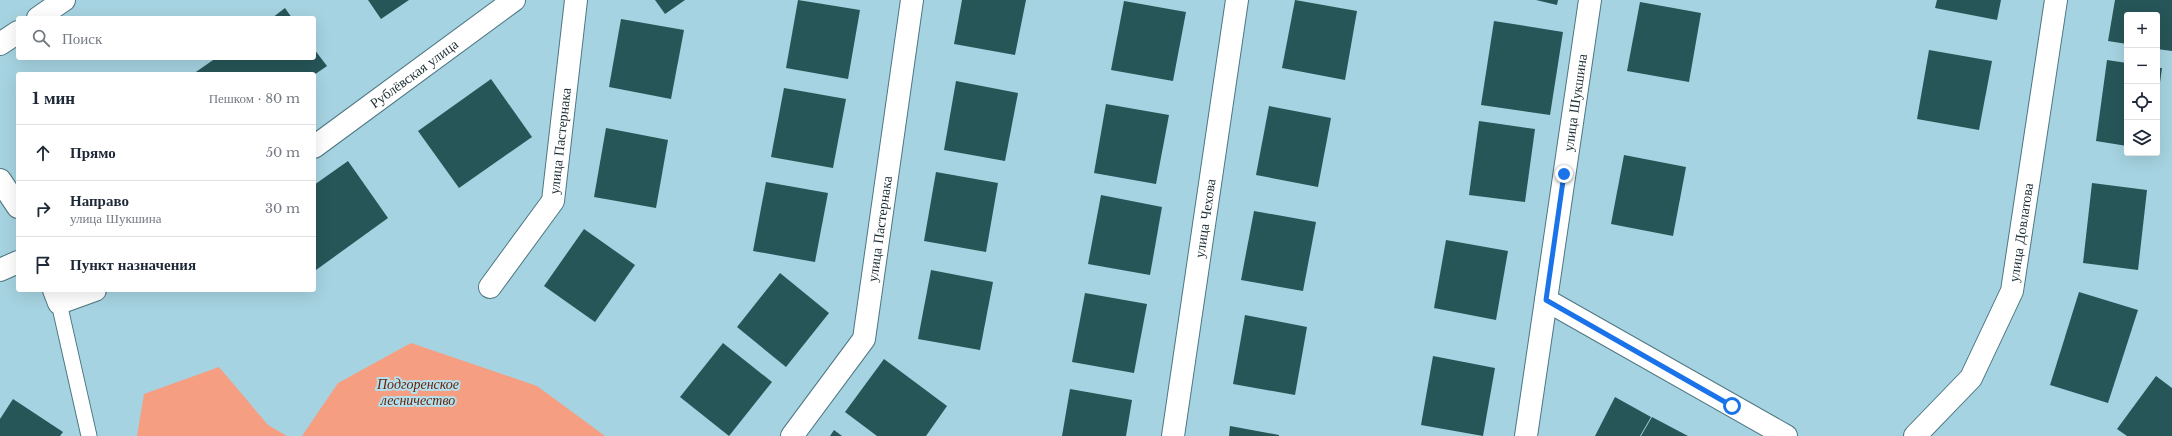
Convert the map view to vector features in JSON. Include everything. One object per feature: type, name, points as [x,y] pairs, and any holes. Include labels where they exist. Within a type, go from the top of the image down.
[{"type":"street","points":[[41,16],[64,0]]},
{"type":"street","name":"Рублёвская улица","points":[[316,146],[514,0]]},
{"type":"street","name":"улица Пастернака","points":[[490,287],[553,200],[576,0]]},
{"type":"street","name":"улица Пастернака","points":[[792,436],[864,339],[912,0]]},
{"type":"street","name":"улица Чехова","points":[[1173,436],[1237,0]]},
{"type":"street","name":"улица Шукшина","points":[[1526,436],[1590,0]]},
{"type":"street","name":"улица Довлатова","points":[[1915,436],[1971,378],[2012,291],[2056,0]]},
{"type":"street","points":[[0,44],[16,33]]},
{"type":"street","points":[[0,180],[16,204]]},
{"type":"street","points":[[0,270],[16,263]]},
{"type":"street","points":[[56,296],[81,292]]},
{"type":"street","points":[[1546,300],[1786,436]]},
{"type":"lane","points":[[56,296],[89,436]]},
{"type":"green space","name":"Подгоренское лесничество","points":[[411,343],[537,386],[605,436],[302,436],[338,383]]},
{"type":"green space","points":[[219,367],[268,425],[287,436],[137,436],[144,394]]},
{"type":"building","points":[[368,0],[409,0],[381,19]]},
{"type":"building","points":[[655,0],[685,0],[665,14]]},
{"type":"building","points":[[798,0],[860,10],[848,79],[786,68]]},
{"type":"building","points":[[962,0],[1026,0],[1015,55],[954,44]]},
{"type":"building","points":[[1295,0],[1357,11],[1345,80],[1282,68]]},
{"type":"building","points":[[1536,0],[1558,0],[1557,5]]},
{"type":"building","points":[[1937,0],[2001,0],[1997,20],[1935,8]]},
{"type":"building","points":[[2115,0],[2172,0],[2172,51],[2160,49],[2160,12],[2124,12],[2124,44],[2108,41]]},
{"type":"building","points":[[1124,1],[1186,12],[1173,81],[1111,70]]},
{"type":"building","points":[[1640,2],[1701,13],[1689,82],[1627,71]]},
{"type":"building","points":[[285,8],[291,16],[275,16]]},
{"type":"building","points":[[621,19],[684,30],[671,99],[609,87]]},
{"type":"building","points":[[1494,21],[1563,32],[1550,115],[1481,105]]},
{"type":"building","points":[[1929,50],[1992,61],[1979,130],[1917,119]]},
{"type":"building","points":[[316,52],[327,66],[316,74],[316,72],[196,72],[213,60],[316,60]]},
{"type":"building","points":[[2107,60],[2124,63],[2124,146],[2096,141]]},
{"type":"building","points":[[2160,68],[2162,68],[2160,83]]},
{"type":"building","points":[[491,79],[532,137],[459,188],[418,131]]},
{"type":"building","points":[[956,81],[1018,93],[1005,161],[944,150]]},
{"type":"building","points":[[784,88],[846,99],[833,168],[771,157]]},
{"type":"building","points":[[1106,104],[1169,115],[1156,184],[1094,173]]},
{"type":"building","points":[[1269,106],[1331,118],[1318,187],[1256,175]]},
{"type":"building","points":[[1479,121],[1535,129],[1525,202],[1469,195]]},
{"type":"building","points":[[606,128],[668,140],[656,208],[594,197]]},
{"type":"building","points":[[1624,155],[1686,167],[1673,236],[1611,224]]},
{"type":"building","points":[[348,161],[388,218],[316,270],[316,184]]},
{"type":"building","points":[[936,172],[998,183],[986,252],[924,241]]},
{"type":"building","points":[[766,182],[828,193],[815,262],[753,251]]},
{"type":"building","points":[[2092,183],[2147,190],[2138,270],[2083,263]]},
{"type":"building","points":[[1101,195],[1162,207],[1150,275],[1088,264]]},
{"type":"building","points":[[1254,211],[1316,222],[1303,291],[1241,280]]},
{"type":"building","points":[[584,229],[635,265],[595,322],[544,286]]},
{"type":"building","points":[[1446,240],[1508,251],[1496,320],[1434,308]]},
{"type":"building","points":[[931,270],[993,282],[980,350],[918,339]]},
{"type":"building","points":[[780,273],[829,313],[786,367],[737,327]]},
{"type":"building","points":[[2079,292],[2138,310],[2108,403],[2050,385]]},
{"type":"building","points":[[1085,293],[1147,304],[1134,373],[1072,362]]},
{"type":"building","points":[[1245,315],[1307,327],[1295,395],[1233,384]]},
{"type":"building","points":[[723,343],[772,382],[729,436],[680,397]]},
{"type":"building","points":[[1433,356],[1495,368],[1483,436],[1421,425]]},
{"type":"building","points":[[884,359],[947,406],[926,436],[877,436],[845,412]]},
{"type":"building","points":[[2156,376],[2172,388],[2172,436],[2127,436],[2117,429]]},
{"type":"building","points":[[1070,389],[1132,400],[1126,436],[1062,436]]},
{"type":"building","points":[[1615,397],[1651,417],[1640,436],[1595,436]]},
{"type":"building","points":[[13,399],[63,432],[60,436],[0,436],[0,419]]},
{"type":"building","points":[[1652,417],[1688,436],[1641,436]]},
{"type":"building","points":[[1230,426],[1279,435],[1279,436],[1229,436]]},
{"type":"building","points":[[834,430],[842,436],[830,436]]},
{"type":"route","points":[[1564,174],[1546,300],[1732,406]]}]
